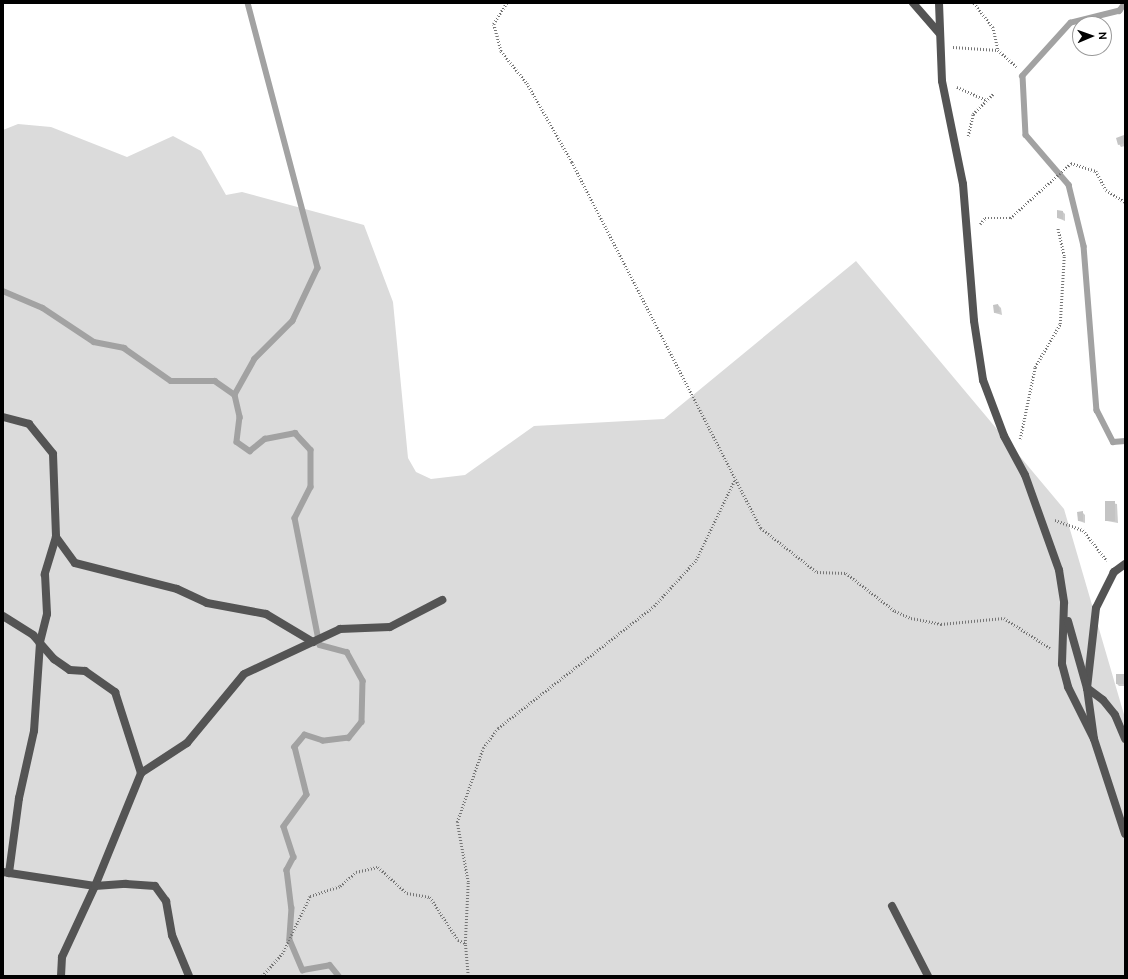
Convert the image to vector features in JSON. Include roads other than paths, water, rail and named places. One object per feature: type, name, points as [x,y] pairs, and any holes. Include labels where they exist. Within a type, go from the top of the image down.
[{"type":"street","points":[[913,3],[939,33]]},
{"type":"street","points":[[939,3],[939,48],[942,81],[968,226],[974,321],[983,380],[1017,460],[1059,570],[1064,603],[1087,688],[1094,739],[1125,834]]},
{"type":"street","points":[[3,417],[29,424],[53,454],[56,537],[45,574],[47,614],[40,643],[34,731],[18,798],[6,872],[94,886],[155,886],[166,901],[172,935],[189,976]]},
{"type":"street","points":[[56,537],[74,563],[177,589],[207,604],[266,614],[313,642]]},
{"type":"street","points":[[1087,688],[1096,608],[1114,572],[1125,564]]},
{"type":"street","points":[[61,976],[62,956],[94,886],[141,773],[187,743],[244,674],[340,629],[390,627],[442,600]]},
{"type":"street","points":[[1064,603],[1062,664],[1074,704],[1094,739]]},
{"type":"street","points":[[3,616],[40,643],[65,666],[85,671],[115,692],[141,773]]},
{"type":"street","points":[[1087,688],[1103,700],[1125,738]]},
{"type":"street","points":[[892,906],[928,976]]},
{"type":"waterway","points":[[248,3],[318,268],[293,321],[255,359],[235,395],[240,417],[237,442],[250,451],[265,439],[295,433],[311,450],[311,487],[295,518],[320,645],[347,652],[363,681],[362,722],[349,738],[323,741],[305,735],[295,747],[307,795],[284,827],[294,857],[287,870],[292,908],[290,940],[303,970],[330,965],[339,976]]},
{"type":"waterway","points":[[1125,4],[1120,11],[1071,23],[1023,76],[1026,135],[1069,185],[1084,246],[1097,410],[1113,442],[1125,441]]},
{"type":"waterway","points":[[3,291],[43,308],[94,342],[124,348],[171,381],[215,381],[235,395]]}]
